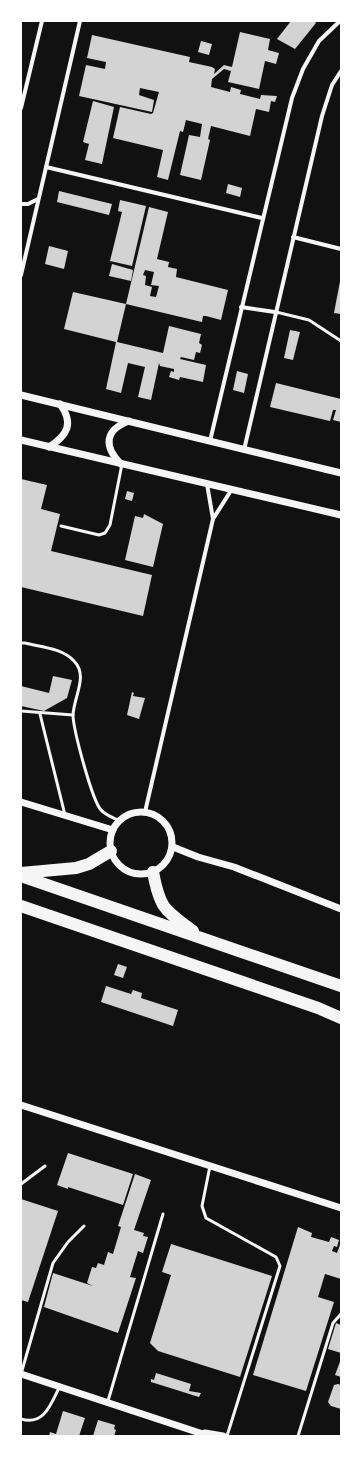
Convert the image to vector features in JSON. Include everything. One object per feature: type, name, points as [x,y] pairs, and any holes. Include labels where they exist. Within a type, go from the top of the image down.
[{"type":"highway","points":[[21,874],[76,868],[89,864],[111,851]]},
{"type":"highway","points":[[153,872],[160,901],[168,912],[202,938]]},
{"type":"highway","points":[[21,874],[341,986]]},
{"type":"highway","points":[[21,906],[318,1008],[341,1018]]},
{"type":"street","points":[[21,108],[42,21]]},
{"type":"street","points":[[21,275],[80,21]]},
{"type":"street","points":[[210,442],[262,218],[292,98],[303,69],[319,41],[340,21]]},
{"type":"street","points":[[244,450],[322,116],[332,86],[341,71]]},
{"type":"street","points":[[21,80],[27,82]]},
{"type":"street","points":[[46,167],[262,218]]},
{"type":"street","points":[[21,204],[28,204],[38,199]]},
{"type":"street","points":[[293,237],[341,249]]},
{"type":"street","points":[[241,307],[275,312]]},
{"type":"street","points":[[21,395],[341,473]]},
{"type":"street","points":[[49,447],[60,440],[66,433],[69,423],[66,412],[60,404]]},
{"type":"street","points":[[122,464],[112,454],[109,445],[112,432],[118,425],[130,421]]},
{"type":"street","points":[[21,440],[341,515]]},
{"type":"street","points":[[207,483],[213,519]]},
{"type":"street","points":[[145,812],[213,519],[232,489]]},
{"type":"street","points":[[21,802],[113,830]]},
{"type":"street","points":[[145,812],[158,816],[164,822],[172,835],[173,847],[169,858],[162,867],[153,872],[140,874],[127,871],[117,863],[111,851],[110,841],[113,830],[120,821],[129,814],[145,812]]},
{"type":"street","points":[[173,847],[198,857],[234,867],[341,909]]},
{"type":"street","points":[[21,1105],[341,1208]]},
{"type":"street","points":[[21,1374],[201,1432],[223,1436]]},
{"type":"street","points":[[201,1432],[209,1436]]},
{"type":"lane","points":[[275,312],[309,320],[341,341]]},
{"type":"lane","points":[[61,526],[99,535],[105,533],[110,525],[122,464]]},
{"type":"lane","points":[[21,643],[63,652],[74,661],[79,669],[80,677],[73,715],[77,741],[95,799],[101,811],[120,821]]},
{"type":"lane","points":[[21,711],[40,714],[73,715]]},
{"type":"lane","points":[[40,714],[65,815]]},
{"type":"lane","points":[[21,1184],[45,1166]]},
{"type":"lane","points":[[210,1166],[202,1206],[206,1218],[276,1257],[280,1266],[227,1436]]},
{"type":"lane","points":[[108,1401],[163,1214]]},
{"type":"lane","points":[[21,1374],[53,1263],[68,1242],[84,1226]]},
{"type":"lane","points":[[298,1436],[333,1323],[341,1314]]},
{"type":"lane","points":[[21,1419],[35,1420],[43,1416],[48,1411],[60,1386]]},
{"type":"building","points":[[291,21],[314,21],[316,23],[295,49],[277,39]]},
{"type":"building","points":[[240,32],[270,39],[268,50],[279,53],[276,64],[265,61],[259,89],[228,82],[231,71],[224,69],[212,79],[211,87],[230,92],[231,87],[241,90],[240,94],[260,99],[261,95],[277,96],[275,102],[271,101],[269,112],[256,109],[250,136],[211,126],[208,139],[210,140],[201,180],[180,175],[189,135],[200,137],[202,124],[186,120],[183,132],[180,131],[168,180],[157,177],[163,150],[113,138],[120,107],[151,114],[153,113],[159,92],[140,88],[139,95],[154,100],[152,112],[79,96],[86,65],[105,69],[106,62],[87,58],[92,35],[190,57],[189,62],[215,69],[214,74],[224,65],[232,67]]},
{"type":"building","points":[[201,41],[212,44],[209,55],[198,52]]},
{"type":"building","points":[[93,101],[114,107],[102,164],[85,160],[89,144],[83,142]]},
{"type":"building","points":[[228,184],[242,188],[240,197],[226,193]]},
{"type":"building","points":[[59,191],[112,204],[109,215],[57,202]]},
{"type":"building","points":[[120,200],[146,206],[132,266],[110,261],[122,212],[118,211]]},
{"type":"building","points":[[149,207],[168,212],[157,259],[169,262],[168,267],[177,269],[176,277],[228,290],[221,320],[203,316],[202,322],[126,304]],"holes":[[[145,270],[154,272],[151,285],[159,286],[156,297],[150,296],[152,287],[145,285],[146,276],[143,275]]]},
{"type":"building","points":[[49,246],[68,251],[64,269],[45,264]]},
{"type":"building","points":[[112,264],[133,270],[131,281],[109,276]]},
{"type":"building","points":[[341,276],[341,314],[334,313]]},
{"type":"building","points":[[73,292],[126,304],[117,342],[163,353],[169,326],[201,334],[199,343],[202,345],[200,353],[196,352],[194,360],[181,357],[180,359],[206,365],[203,382],[180,377],[179,380],[169,377],[171,371],[174,372],[174,369],[160,366],[159,363],[151,400],[138,397],[145,367],[128,363],[121,393],[106,389],[116,342],[64,329]]},
{"type":"building","points":[[290,330],[300,332],[293,360],[284,358]]},
{"type":"building","points":[[237,371],[248,374],[244,393],[233,390]]},
{"type":"building","points":[[276,383],[341,399],[341,422],[333,420],[336,410],[333,410],[330,421],[270,407]]},
{"type":"building","points":[[21,479],[47,485],[41,509],[60,514],[51,551],[152,575],[143,616],[21,587]]},
{"type":"building","points":[[127,491],[134,493],[132,501],[125,499]]},
{"type":"building","points":[[144,514],[163,524],[153,567],[125,560],[135,516],[143,518]]},
{"type":"building","points":[[53,676],[72,680],[67,698],[44,711],[21,706],[21,686],[49,693]]},
{"type":"building","points":[[132,692],[134,693],[133,696],[145,698],[139,719],[127,715]]},
{"type":"building","points":[[118,964],[127,967],[123,978],[114,975]]},
{"type":"building","points":[[106,986],[131,994],[133,990],[142,993],[141,998],[178,1010],[173,1026],[101,1002]]},
{"type":"building","points":[[68,1153],[133,1174],[123,1205],[68,1187],[68,1189],[57,1185]]},
{"type":"building","points":[[135,1174],[151,1180],[134,1230],[144,1233],[143,1236],[148,1237],[143,1253],[138,1251],[130,1277],[136,1278],[118,1333],[44,1307],[53,1273],[93,1286],[87,1283],[92,1267],[96,1268],[98,1263],[104,1265],[108,1252],[113,1254],[121,1227],[118,1226]]},
{"type":"building","points":[[21,1199],[58,1211],[28,1302],[21,1300]]},
{"type":"building","points":[[298,1227],[312,1233],[311,1237],[329,1242],[331,1237],[339,1240],[337,1247],[334,1246],[332,1251],[337,1253],[341,1242],[341,1279],[325,1274],[318,1297],[334,1302],[306,1391],[253,1375]]},
{"type":"building","points":[[171,1244],[272,1276],[240,1377],[158,1351],[150,1343],[171,1275],[162,1272]]},
{"type":"building","points":[[336,1323],[341,1325],[341,1353],[328,1349]]},
{"type":"building","points":[[341,1359],[341,1377],[335,1375]]},
{"type":"building","points":[[156,1373],[191,1384],[189,1391],[201,1393],[199,1397],[151,1382],[151,1379],[154,1380]]},
{"type":"building","points":[[334,1385],[341,1385],[341,1409],[331,1406],[328,1402]]},
{"type":"building","points":[[63,1411],[85,1418],[79,1436],[49,1436],[50,1432],[56,1434]]},
{"type":"building","points":[[98,1420],[115,1425],[114,1429],[116,1430],[114,1436],[93,1436]]}]
